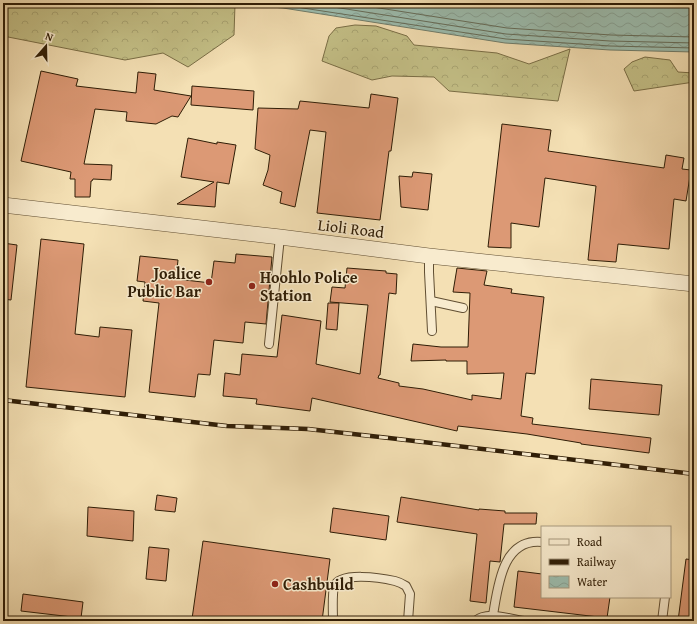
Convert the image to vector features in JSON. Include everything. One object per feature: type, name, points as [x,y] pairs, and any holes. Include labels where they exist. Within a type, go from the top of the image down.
[{"type":"street","name":"Lioli Road","points":[[3,206],[280,236],[430,256],[694,284]]},
{"type":"lane","points":[[269,344],[280,236]]},
{"type":"lane","points":[[430,256],[429,272],[432,331]]},
{"type":"lane","points":[[431,301],[463,308]]},
{"type":"lane","points":[[493,615],[499,583],[506,563],[515,550],[527,543],[541,542]]},
{"type":"lane","points":[[333,621],[334,587],[338,581],[350,576],[396,581],[406,586],[410,594],[408,621]]},
{"type":"lane","points":[[662,621],[665,598]]},
{"type":"lane","points":[[475,621],[486,615],[524,621]]},
{"type":"green space","points":[[3,3],[235,4],[234,35],[188,67],[163,53],[125,60],[3,36]]},
{"type":"green space","points":[[355,25],[376,26],[407,36],[414,45],[497,53],[529,64],[570,49],[558,101],[449,91],[434,77],[392,76],[372,80],[322,61],[329,36],[336,28]]},
{"type":"green space","points":[[645,57],[670,60],[678,72],[694,73],[694,82],[634,91],[624,69],[632,62]]},
{"type":"water","points":[[226,3],[694,3],[694,52],[610,50],[505,43],[283,8]]},
{"type":"building","points":[[41,71],[78,79],[76,86],[136,93],[138,72],[156,74],[154,90],[191,96],[178,117],[172,116],[156,124],[126,121],[127,112],[95,109],[84,164],[112,165],[111,180],[93,179],[91,181],[90,197],[75,197],[75,179],[70,179],[71,172],[21,161]]},
{"type":"building","points":[[192,86],[254,91],[253,110],[191,105]]},
{"type":"building","points":[[371,94],[398,98],[380,220],[317,213],[326,132],[310,130],[295,207],[280,203],[282,192],[263,185],[268,170],[270,155],[255,149],[258,108],[298,109],[300,101],[369,108]]},
{"type":"building","points":[[502,124],[551,130],[548,151],[664,168],[666,155],[684,158],[682,169],[691,170],[686,201],[674,199],[669,249],[618,244],[616,262],[588,260],[596,186],[545,178],[539,227],[511,223],[511,248],[488,247]]},
{"type":"building","points":[[188,138],[217,144],[217,142],[236,145],[229,184],[217,182],[215,207],[177,204],[214,182],[181,177]]},
{"type":"building","points":[[413,172],[432,174],[428,210],[401,207],[399,176],[412,177]]},
{"type":"building","points":[[41,239],[84,244],[75,334],[99,337],[100,327],[132,330],[125,397],[26,387]]},
{"type":"building","points":[[3,243],[17,245],[11,300],[3,299]]},
{"type":"building","points":[[236,254],[272,257],[266,324],[245,322],[243,343],[214,340],[210,375],[198,374],[195,397],[149,392],[159,303],[143,301],[145,282],[137,281],[140,256],[178,260],[176,279],[211,283],[214,261],[235,263]]},
{"type":"building","points":[[347,268],[386,271],[386,273],[397,274],[396,294],[389,293],[380,375],[378,378],[399,383],[399,386],[423,389],[472,400],[472,395],[501,399],[504,373],[467,374],[467,361],[411,361],[413,344],[441,347],[468,347],[470,293],[453,292],[457,268],[487,271],[484,285],[512,289],[511,293],[544,297],[535,374],[526,373],[521,416],[533,418],[532,424],[651,438],[649,453],[581,444],[527,434],[458,426],[457,431],[312,398],[310,411],[256,404],[257,399],[223,396],[225,373],[240,375],[242,354],[277,357],[282,315],[321,321],[316,364],[360,374],[368,305],[330,302],[332,287],[345,288]]},
{"type":"building","points":[[328,303],[339,303],[337,330],[326,329]]},
{"type":"building","points":[[591,379],[662,385],[659,415],[589,409]]},
{"type":"building","points":[[157,495],[177,498],[175,512],[155,510]]},
{"type":"building","points":[[401,497],[479,510],[505,511],[505,513],[537,513],[536,524],[504,524],[500,562],[490,561],[486,603],[470,601],[477,534],[397,522]]},
{"type":"building","points":[[88,507],[134,511],[133,541],[87,536]]},
{"type":"building","points":[[333,508],[389,516],[386,540],[330,532]]},
{"type":"building","points":[[203,541],[330,559],[322,621],[208,621],[192,619]]},
{"type":"building","points":[[149,547],[169,549],[166,581],[146,579]]},
{"type":"building","points":[[686,559],[694,560],[694,621],[678,621]]},
{"type":"building","points":[[518,571],[541,574],[541,598],[610,598],[607,618],[514,607]]},
{"type":"building","points":[[23,594],[83,602],[81,618],[21,611]]},
{"type":"railway","points":[[3,400],[227,426],[308,429],[694,474]]},
{"type":"place","name":"Joalice Public Bar","points":[[209,282]]},
{"type":"place","name":"Hoohlo Police Station","points":[[252,286]]},
{"type":"place","name":"Cashbuild","points":[[275,584]]}]
